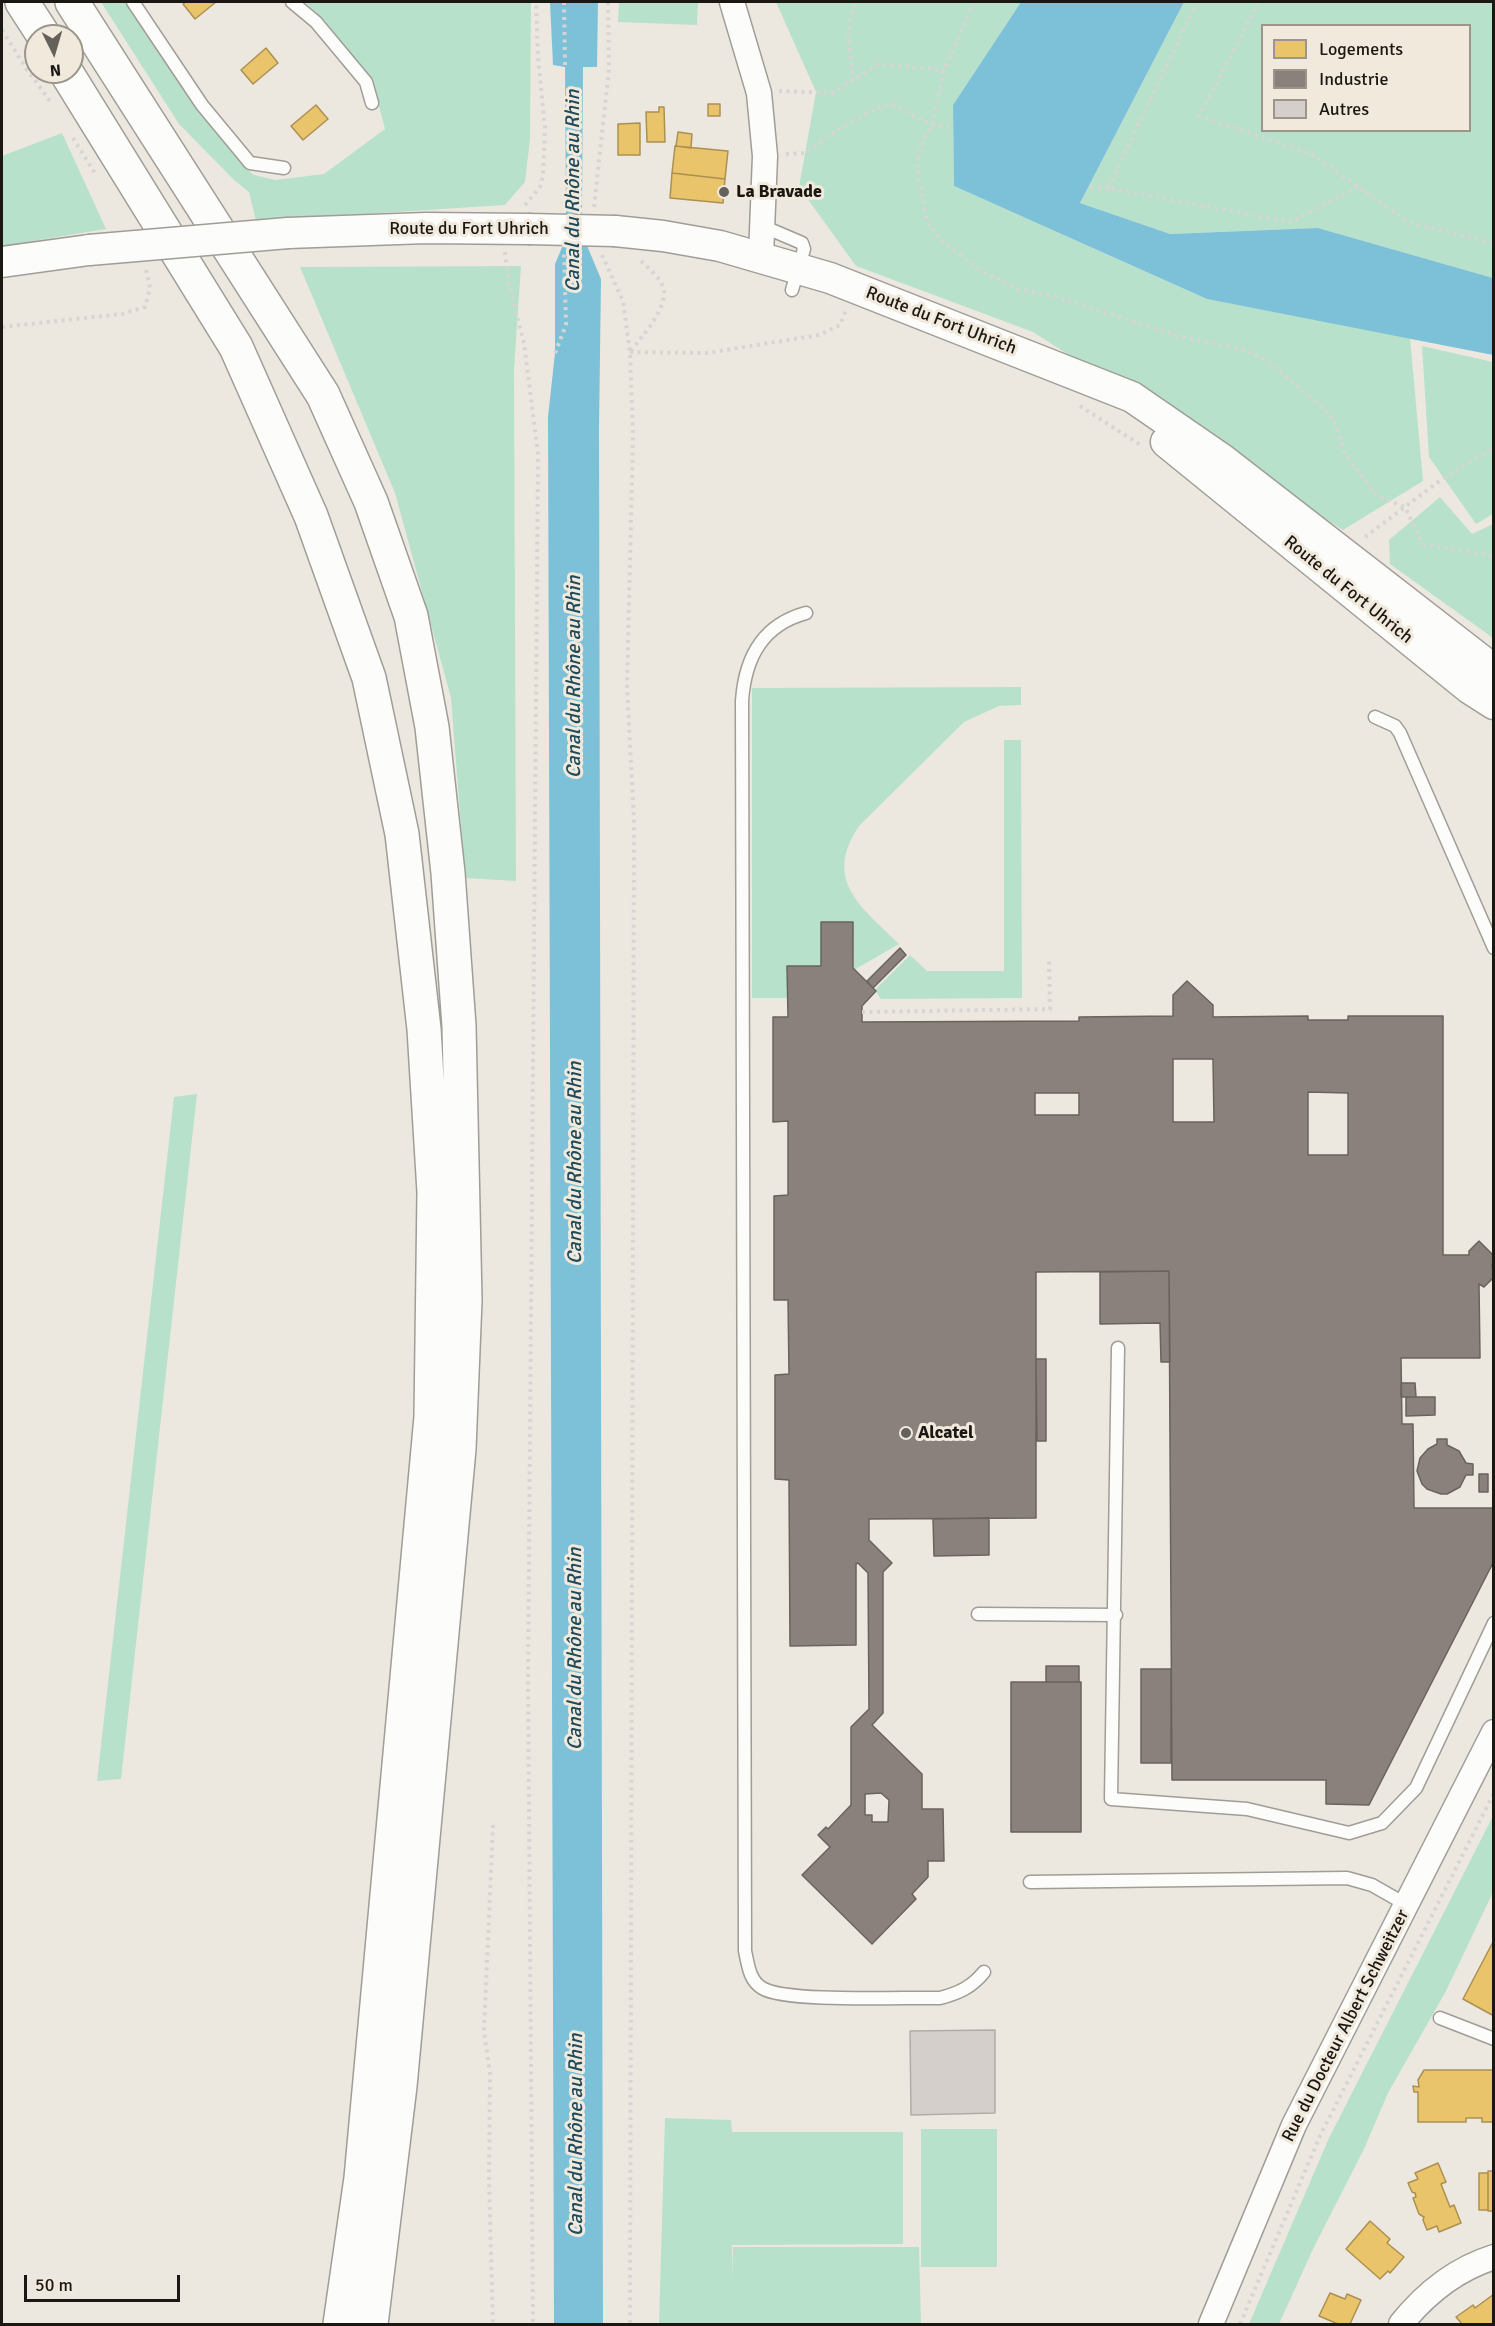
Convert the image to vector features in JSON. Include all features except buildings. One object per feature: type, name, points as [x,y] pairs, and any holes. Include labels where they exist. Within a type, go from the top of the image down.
[{"type":"main road","points":[[22,2],[36,24]]},
{"type":"main road","points":[[72,2],[323,395],[371,502],[411,616],[432,727],[448,873],[459,1026],[465,1300],[458,1461],[401,2074],[371,2325]]},
{"type":"main road","points":[[73,84],[236,347],[307,505],[369,678],[402,834],[424,1029],[434,1192],[431,1417],[361,2178],[340,2325]]},
{"type":"street","points":[[732,2],[759,93],[765,156],[761,256]]},
{"type":"street","name":"Route du Fort Uhrich","points":[[2,262],[89,250],[288,233],[426,228],[517,229],[688,240],[761,256],[795,279],[907,307],[1132,397],[1213,453],[1494,670]]},
{"type":"street","name":"Route du Fort Uhrich","points":[[1060,368],[1169,444],[1469,688],[1494,704]]},
{"type":"street","name":"Rue du Docteur Albert Schweitzer","points":[[1211,2325],[1294,2125],[1494,1732]]},
{"type":"street","points":[[1401,2325],[1428,2295],[1449,2278],[1494,2257]]},
{"type":"lane","points":[[133,2],[202,105],[250,163],[284,168]]},
{"type":"lane","points":[[292,2],[316,22],[366,82],[372,103]]},
{"type":"lane","points":[[762,226],[802,243],[804,249],[795,279]]},
{"type":"lane","points":[[806,613],[783,623],[758,645],[745,675],[742,701],[745,1952],[749,1971],[762,1988],[793,1996],[940,1998],[955,1994],[975,1984],[984,1972]]},
{"type":"lane","points":[[1375,717],[1395,726],[1400,733],[1494,948]]},
{"type":"lane","points":[[1118,1348],[1116,1615],[1111,1798],[1246,1809],[1349,1833],[1382,1823],[1416,1788],[1494,1623]]},
{"type":"lane","points":[[978,1614],[1116,1615]]},
{"type":"lane","points":[[1030,1882],[1347,1878],[1372,1885],[1407,1905]]},
{"type":"lane","points":[[1440,2018],[1494,2039]]},
{"type":"path","points":[[533,2325],[528,1670],[538,454],[524,343],[509,284],[505,249],[517,229],[511,217],[535,194],[543,176],[545,127],[536,2]]},
{"type":"path","points":[[564,2],[565,66]]},
{"type":"path","points":[[608,2],[609,69],[594,195],[604,233],[604,263],[623,301],[630,351],[633,435],[627,687],[634,820],[630,2325]]},
{"type":"path","points":[[853,81],[848,30],[856,2]]},
{"type":"path","points":[[974,2],[944,70],[932,125],[924,138],[918,159],[919,179],[927,222],[944,243],[985,273],[1018,289],[1078,303],[1181,337],[1245,350],[1266,360],[1330,415],[1345,454],[1377,496],[1405,507],[1422,544],[1494,556]]},
{"type":"path","points":[[1108,188],[1197,2]]},
{"type":"path","points":[[1259,2],[1199,116],[1310,153],[1410,223],[1494,243]]},
{"type":"path","points":[[2,30],[57,110]]},
{"type":"path","points":[[759,93],[791,90],[833,93],[878,64],[944,70]]},
{"type":"path","points":[[765,156],[806,153],[828,136],[870,111],[891,104],[932,125],[949,127]]},
{"type":"path","points":[[68,129],[102,184]]},
{"type":"path","points":[[1090,187],[1108,188],[1290,222],[1358,187]]},
{"type":"path","points":[[555,353],[566,324],[563,245]]},
{"type":"path","points":[[630,351],[653,322],[665,298],[663,285],[638,258]]},
{"type":"path","points":[[2,327],[122,314],[145,307],[150,288],[147,272]]},
{"type":"path","points":[[630,351],[706,353],[745,348],[819,335],[840,325],[847,309],[857,313]]},
{"type":"path","points":[[1072,402],[1144,447]]},
{"type":"path","points":[[1365,537],[1442,479],[1494,448]]},
{"type":"path","points":[[862,1012],[1050,1010],[1049,960]]},
{"type":"path","points":[[1240,2325],[1320,2136],[1494,1793]]},
{"type":"path","points":[[493,1824],[484,2031],[490,2074],[489,2179],[493,2325]]},
{"type":"green space","points":[[101,2],[125,2],[199,109],[248,170],[254,175],[275,180],[324,174],[385,129],[372,79],[322,18],[305,2],[531,2],[530,139],[525,182],[505,205],[256,221],[249,192],[234,180],[179,124]]},
{"type":"green space","points":[[619,2],[698,2],[697,25],[618,22]]},
{"type":"green space","points":[[776,2],[1021,2],[953,105],[954,186],[1207,299],[1410,338],[1423,481],[1343,530],[1033,332],[856,266],[799,187],[816,92]]},
{"type":"green space","points":[[1184,2],[1493,2],[1493,278],[1318,228],[1170,234],[1080,203]]},
{"type":"green space","points":[[62,133],[106,229],[2,246],[2,156]]},
{"type":"green space","points":[[521,266],[514,370],[516,881],[465,878],[451,698],[395,493],[300,267]]},
{"type":"green space","points":[[1422,346],[1493,362],[1493,514],[1476,524],[1429,457]]},
{"type":"green space","points":[[1440,497],[1472,534],[1493,524],[1493,638],[1390,564],[1389,540]]},
{"type":"green space","points":[[1021,687],[1021,705],[999,706],[964,722],[859,826],[849,845],[844,862],[851,892],[872,918],[899,944],[854,970],[853,922],[821,922],[821,966],[787,967],[787,998],[752,998],[752,688]]},
{"type":"green space","points":[[1004,740],[1021,740],[1022,998],[881,999],[875,990],[910,955],[927,971],[1004,971]]},
{"type":"green space","points":[[197,1094],[121,1779],[97,1781],[174,1097]]},
{"type":"green space","points":[[1493,1816],[1493,1892],[1446,1991],[1388,2093],[1364,2149],[1313,2249],[1279,2324],[1249,2324],[1329,2138]]},
{"type":"green space","points":[[665,2118],[731,2120],[732,2132],[903,2132],[903,2244],[732,2245],[732,2279],[733,2247],[919,2247],[921,2324],[659,2324]]},
{"type":"green space","points":[[921,2129],[997,2129],[997,2267],[921,2267]]},
{"type":"water","name":"Canal du Rhône au Rhin","points":[[550,2],[598,2],[597,67],[583,67],[582,214],[588,248],[601,279],[599,428],[603,2324],[554,2324],[548,417],[555,353],[555,264],[563,245],[566,213],[565,67],[553,65]]},
{"type":"water","points":[[1021,2],[1184,2],[1080,203],[1170,234],[1318,228],[1493,278],[1493,355],[1207,299],[954,186],[953,105]]},
{"type":"place","name":"La Bravade","points":[[724,192]]},
{"type":"place","name":"Alcatel","points":[[906,1433]]}]
